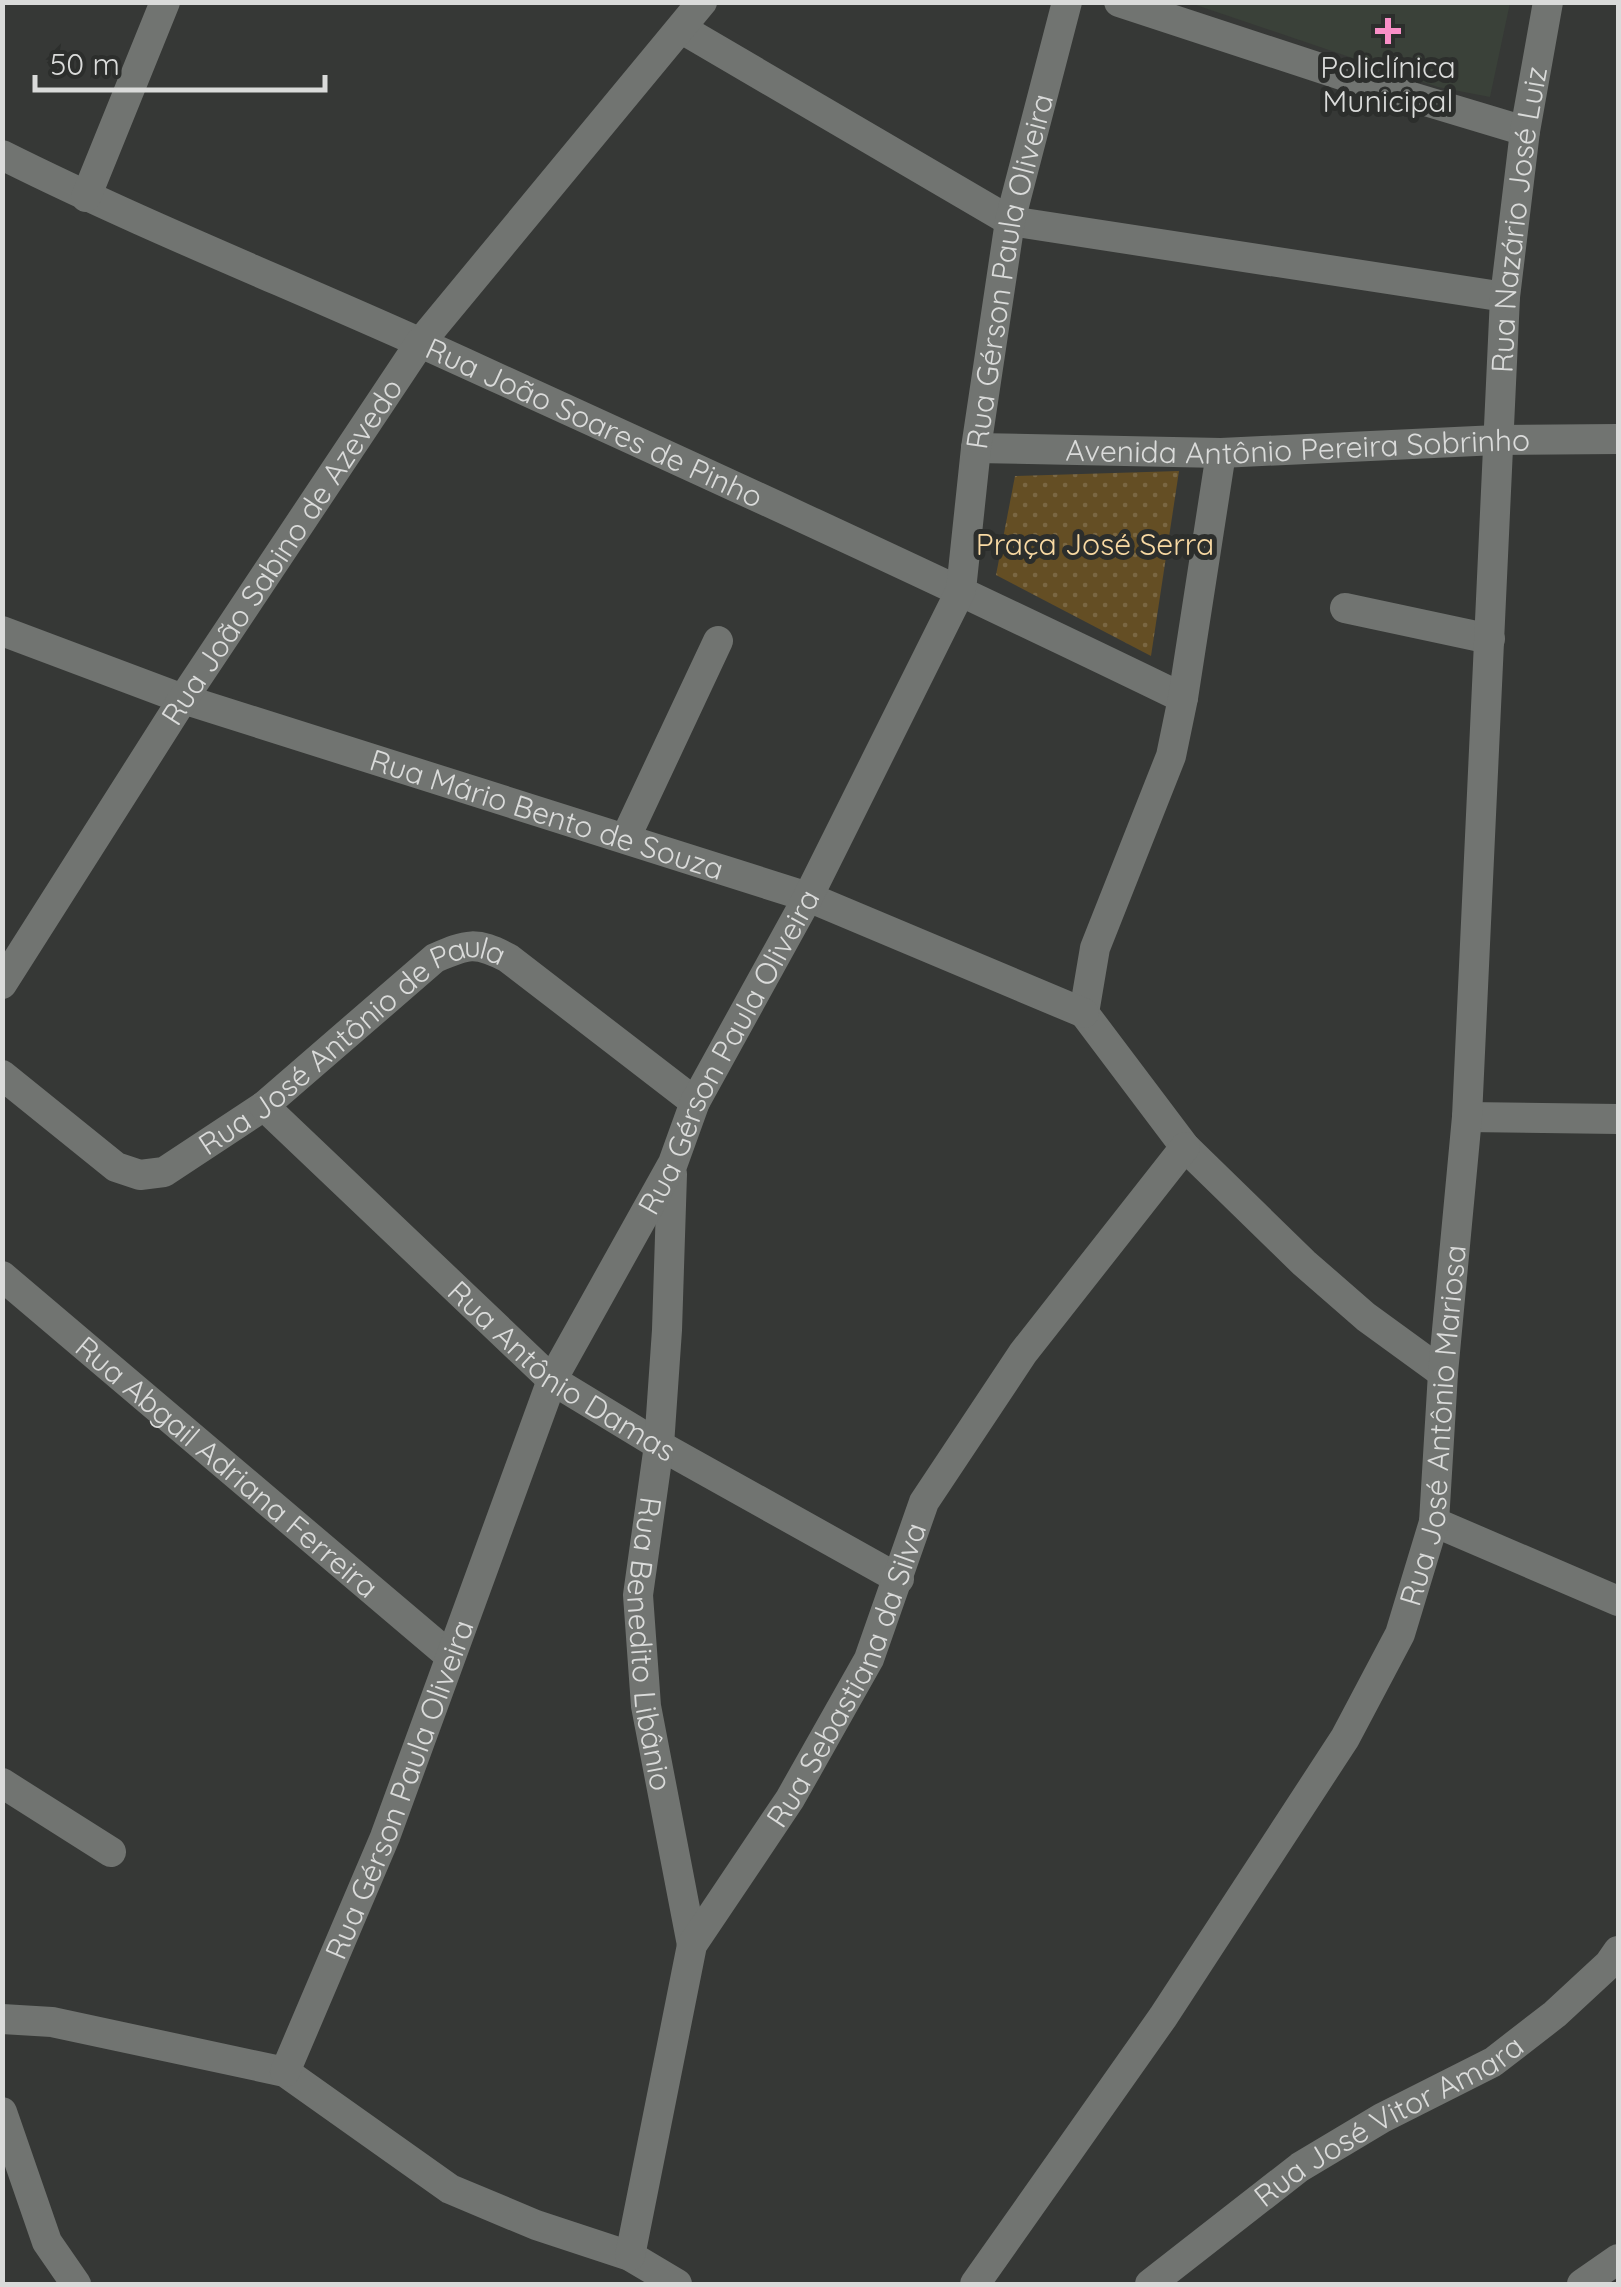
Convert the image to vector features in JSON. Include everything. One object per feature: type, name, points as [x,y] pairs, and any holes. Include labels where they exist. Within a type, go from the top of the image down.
[{"type":"street","points":[[86,197],[164,2]]},
{"type":"street","name":"Rua João Sabino de Azevedo","points":[[2,984],[183,699],[420,343],[702,2]]},
{"type":"street","name":"Rua Gérson Paula Oliveira","points":[[285,2072],[385,1837],[552,1380],[673,1164],[695,1102],[808,897],[961,590],[976,448],[1010,221],[1066,2]]},
{"type":"street","points":[[1119,2],[1525,131]]},
{"type":"street","name":"Rua Nazário José Luiz","points":[[1497,440],[1505,297],[1525,131],[1548,2]]},
{"type":"street","points":[[682,29],[1010,221],[1505,297]]},
{"type":"street","name":"Rua João Soares de Pinho","points":[[2,155],[86,197],[420,343],[961,590],[1184,698]]},
{"type":"street","name":"Avenida Antônio Pereira Sobrinho","points":[[976,448],[1221,453],[1618,438]]},
{"type":"street","name":"Rua José Antônio Mariosa","points":[[988,2281],[1345,1738],[1400,1634],[1434,1522],[1443,1373],[1467,1117],[1497,440]]},
{"type":"street","points":[[1221,453],[1184,698],[1171,756],[1095,948],[1084,1014],[1185,1147],[1304,1263],[1366,1317],[1443,1373]]},
{"type":"street","points":[[1345,608],[1490,640]]},
{"type":"street","name":"Rua Mário Bento de Souza","points":[[2,630],[183,699],[808,897],[1084,1014]]},
{"type":"street","points":[[626,837],[718,641]]},
{"type":"street","name":"Rua José Antônio de Paula","points":[[2,1076],[116,1167],[140,1175],[164,1172],[264,1106],[435,958],[462,946],[482,944],[508,958],[695,1102]]},
{"type":"street","name":"Rua Antônio Damas","points":[[264,1106],[552,1380],[659,1445],[899,1579]]},
{"type":"street","points":[[1467,1117],[1618,1119]]},
{"type":"street","name":"Rua Sebastiana da Silva","points":[[630,2256],[692,1944],[790,1798],[869,1658],[924,1502],[1023,1353],[1185,1147]]},
{"type":"street","name":"Rua Benedito Libânio","points":[[673,1164],[659,1445],[638,1595],[646,1706],[692,1944]]},
{"type":"street","name":"Rua Abgail Adriana Ferreira","points":[[2,1276],[450,1656]]},
{"type":"street","points":[[1434,1522],[1618,1601]]},
{"type":"street","points":[[2,1783],[111,1852]]},
{"type":"street","name":"Rua José Vitor Amara","points":[[1150,2284],[1300,2167],[1382,2118],[1493,2062],[1555,2014],[1618,1951]]},
{"type":"street","points":[[2,2019],[52,2022],[285,2072],[450,2189],[536,2225],[630,2256],[677,2284]]},
{"type":"street","points":[[2,2112],[47,2242],[76,2284]]},
{"type":"street","points":[[1582,2284],[1618,2259]]},
{"type":"shaded area","name":"Policlínica Municipal","points":[[1190,3],[1510,3],[1490,97],[1438,87]]},
{"type":"green space","name":"Praça José Serra","points":[[1179,471],[1151,656],[996,575],[1015,476]]},
{"type":"place","name":"Policlínica Municipal","points":[[1388,31]]}]
